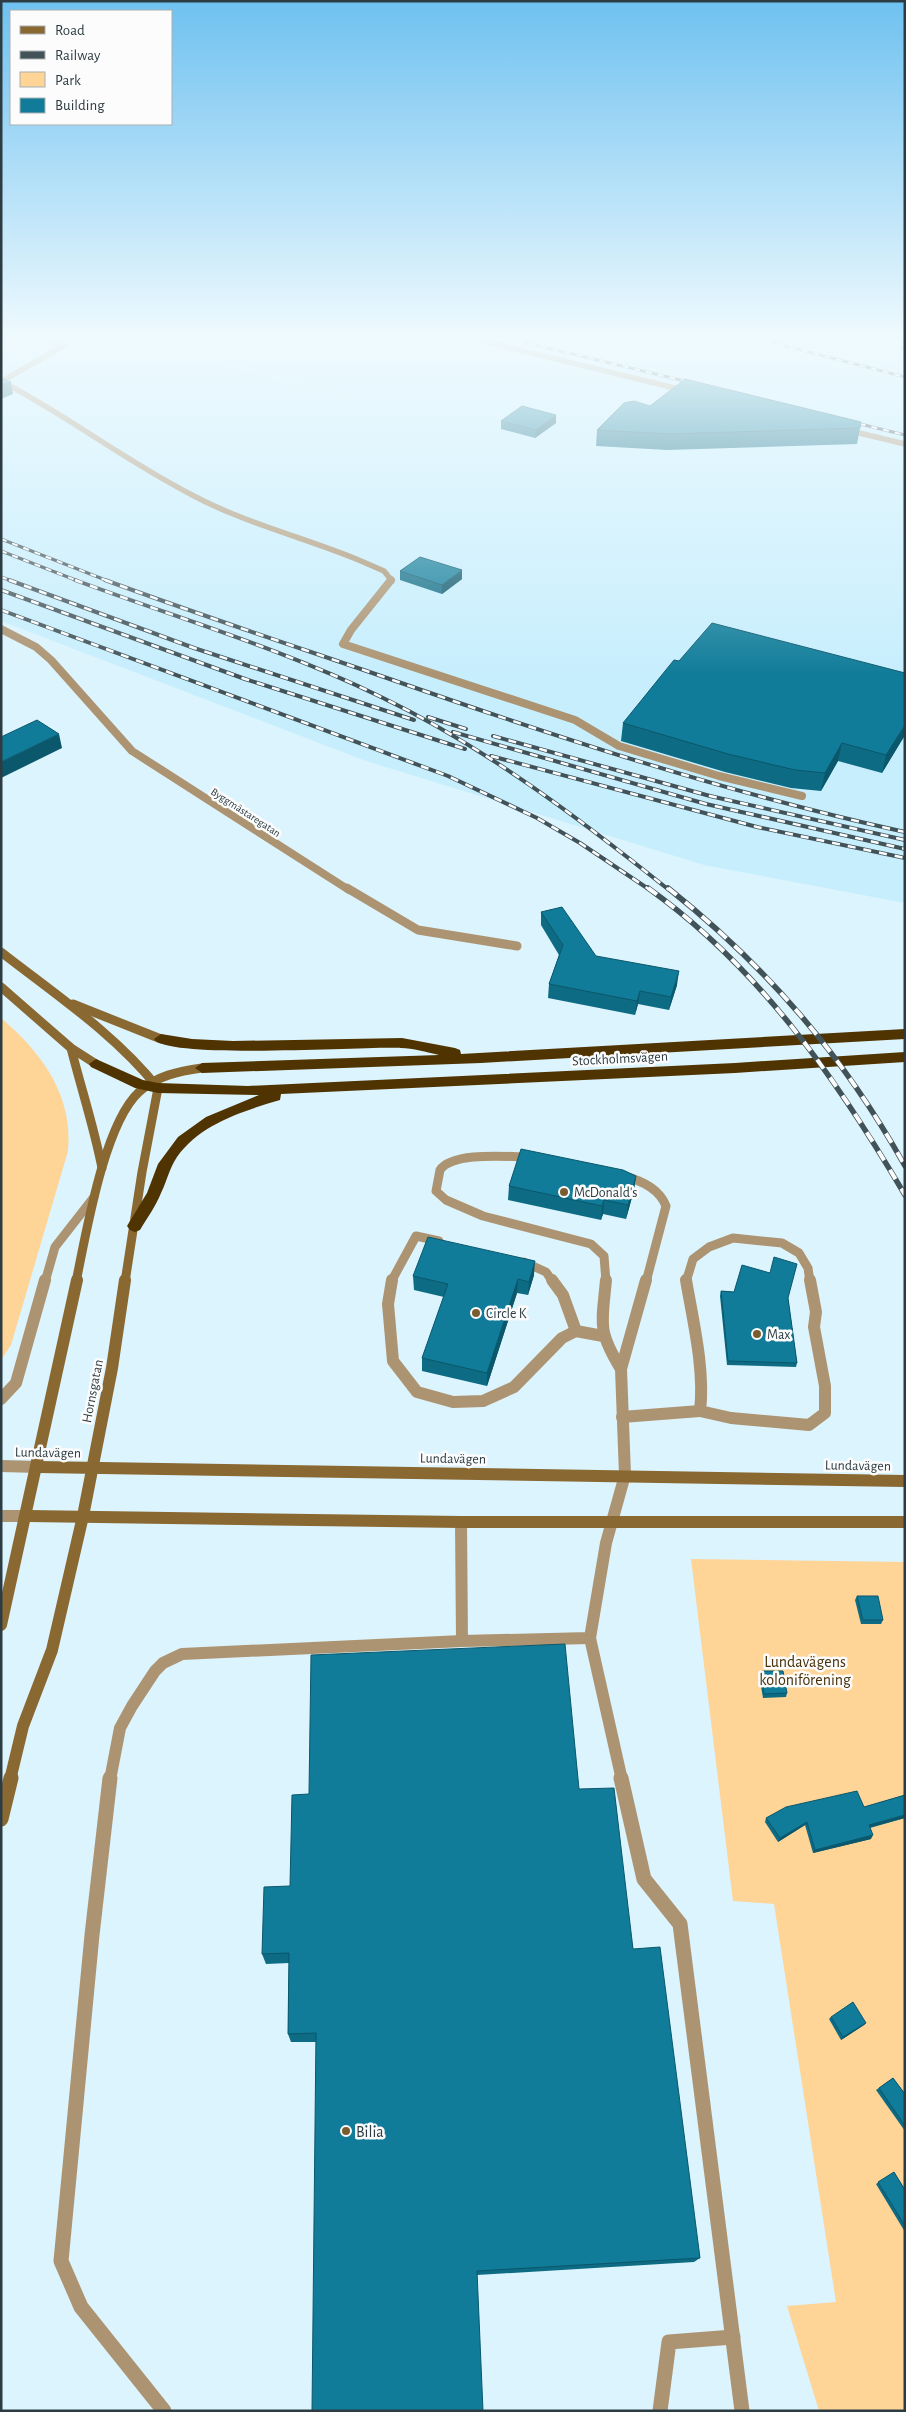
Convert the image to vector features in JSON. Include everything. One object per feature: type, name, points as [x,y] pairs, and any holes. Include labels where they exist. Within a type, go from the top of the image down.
[{"type":"highway","name":"Stockholmsvägen","points":[[202,1068],[481,1058],[905,1034]]},
{"type":"highway","name":"Stockholmsvägen","points":[[161,1038],[192,1044],[232,1046],[402,1043],[481,1058]]},
{"type":"highway","name":"Stockholmsvägen","points":[[336,1087],[735,1068],[905,1057]]},
{"type":"highway","points":[[96,1064],[152,1085],[232,1091],[336,1087]]},
{"type":"highway","points":[[135,1226],[154,1192],[162,1168],[182,1140],[192,1132],[223,1114],[248,1103],[278,1095],[336,1087]]},
{"type":"main road","points":[[1,952],[114,1041],[140,1065],[152,1085]]},
{"type":"main road","points":[[1,987],[71,1048],[96,1064]]},
{"type":"main road","points":[[61,999],[120,1024],[161,1038]]},
{"type":"main road","points":[[71,1048],[103,1168]]},
{"type":"main road","points":[[1,1625],[28,1516],[95,1196],[124,1109],[167,1074],[202,1068]]},
{"type":"main road","name":"Hornsgatan","points":[[1,1819],[23,1726],[52,1650],[83,1516],[135,1226],[152,1085]]},
{"type":"main road","name":"Lundavägen","points":[[38,1467],[905,1480]]},
{"type":"main road","points":[[28,1516],[461,1522],[905,1522]]},
{"type":"street","points":[[118,451],[157,476],[196,497],[384,571],[392,582],[351,630],[343,644],[575,720],[618,746],[719,776],[802,796]]},
{"type":"street","name":"Byggmästaregatan","points":[[1,629],[36,647],[51,660],[132,751],[378,910],[418,930],[517,946]]},
{"type":"street","points":[[543,1159],[499,1156],[454,1160],[444,1165],[439,1172],[436,1191],[450,1203],[499,1221],[586,1242],[596,1247],[604,1255],[607,1265],[601,1314],[603,1336],[621,1369]]},
{"type":"street","points":[[615,1174],[633,1178],[646,1185],[666,1205],[664,1218],[621,1369],[625,1475],[610,1521],[590,1638],[644,1879],[680,1924],[742,2411]]},
{"type":"street","points":[[1,1399],[16,1383],[55,1247],[95,1196]]},
{"type":"street","points":[[452,1244],[416,1236],[391,1282],[388,1304],[393,1361],[416,1392],[453,1402],[483,1401],[514,1387],[562,1338],[576,1332],[603,1336]]},
{"type":"street","points":[[622,1417],[700,1411],[731,1418],[809,1424],[825,1413],[825,1386],[814,1327],[816,1312],[808,1268],[799,1253],[782,1243],[733,1238],[709,1247],[693,1259],[686,1280],[697,1349],[702,1396],[700,1411]]},
{"type":"street","points":[[515,1258],[546,1272],[563,1295],[576,1332]]},
{"type":"street","name":"Lundavägen","points":[[1,1466],[38,1467]]},
{"type":"street","points":[[1,1516],[28,1516]]},
{"type":"street","points":[[461,1522],[462,1641]]},
{"type":"street","points":[[164,2411],[81,2307],[61,2261],[92,1935],[112,1761],[120,1728],[132,1706],[163,1663],[182,1654],[462,1641],[590,1638]]},
{"type":"street","points":[[660,2411],[668,2342],[732,2337]]},
{"type":"shaded area","points":[[1,451],[905,451],[905,903],[704,865],[366,761],[1,621]]},
{"type":"green space","points":[[1,1018],[16,1031],[42,1061],[52,1077],[60,1094],[65,1112],[68,1131],[68,1151],[11,1345],[1,1360]]},
{"type":"green space","name":"Lundavägens koloniförening","points":[[691,1559],[905,1562],[905,2411],[819,2411],[787,2306],[836,2302],[774,1904],[733,1901]]},
{"type":"building","points":[[420,557],[462,570],[442,585],[400,571]]},
{"type":"building","points":[[712,623],[905,673],[905,725],[886,755],[842,743],[825,773],[795,770],[728,754],[623,723],[674,660],[679,661]]},
{"type":"building","points":[[37,720],[59,734],[1,762],[1,737]]},
{"type":"building","points":[[562,907],[596,956],[679,971],[671,997],[640,991],[637,1001],[549,984],[563,945],[541,912]]},
{"type":"building","points":[[521,1149],[623,1170],[636,1176],[628,1205],[604,1200],[602,1206],[509,1186]]},
{"type":"building","points":[[428,1237],[535,1261],[529,1282],[518,1279],[487,1373],[422,1358],[448,1284],[413,1276]]},
{"type":"building","name":"Max","points":[[774,1257],[797,1264],[788,1298],[797,1363],[728,1361],[721,1291],[734,1292],[742,1265],[770,1273]]},
{"type":"building","points":[[857,1596],[878,1596],[883,1620],[863,1620]]},
{"type":"building","points":[[565,1644],[579,1789],[614,1788],[633,1949],[660,1947],[700,2258],[477,2271],[483,2411],[312,2411],[316,2033],[288,2034],[289,1953],[262,1954],[264,1887],[290,1886],[292,1795],[309,1794],[311,1655]]},
{"type":"building","points":[[761,1671],[783,1671],[787,1693],[764,1694]]},
{"type":"building","points":[[857,1791],[864,1807],[905,1795],[905,1815],[869,1825],[873,1835],[815,1850],[807,1822],[780,1838],[766,1818],[786,1807]]},
{"type":"building","points":[[853,2002],[866,2023],[843,2037],[831,2017]]},
{"type":"building","points":[[893,2078],[905,2094],[905,2126],[879,2088]]},
{"type":"building","points":[[894,2172],[905,2190],[905,2226],[878,2182]]},
{"type":"railway","points":[[1,539],[108,581]]},
{"type":"railway","points":[[1,551],[78,581]]},
{"type":"railway","points":[[1,577],[12,581]]},
{"type":"railway","points":[[9,580],[194,648],[414,720]]},
{"type":"railway","points":[[75,580],[306,664],[381,697],[420,717],[457,738],[531,786],[669,890]]},
{"type":"railway","points":[[105,580],[578,742],[707,782],[839,817],[905,832]]},
{"type":"railway","points":[[1,590],[245,679],[465,749]]},
{"type":"railway","points":[[1,610],[448,776],[537,818],[580,843],[650,890]]},
{"type":"railway","points":[[428,717],[466,729]]},
{"type":"railway","points":[[453,732],[706,804],[905,849]]},
{"type":"railway","points":[[493,736],[710,796],[905,840]]},
{"type":"railway","points":[[491,756],[757,827],[905,858]]},
{"type":"railway","points":[[648,888],[688,919],[726,953],[793,1028],[851,1109],[905,1195]]},
{"type":"railway","points":[[668,888],[738,949],[800,1015],[856,1087],[905,1166]]},
{"type":"place","name":"McDonald's","points":[[564,1192]]},
{"type":"place","name":"Circle K","points":[[476,1313]]},
{"type":"place","name":"Max","points":[[757,1334]]},
{"type":"place","name":"Bilia","points":[[346,2131]]}]
